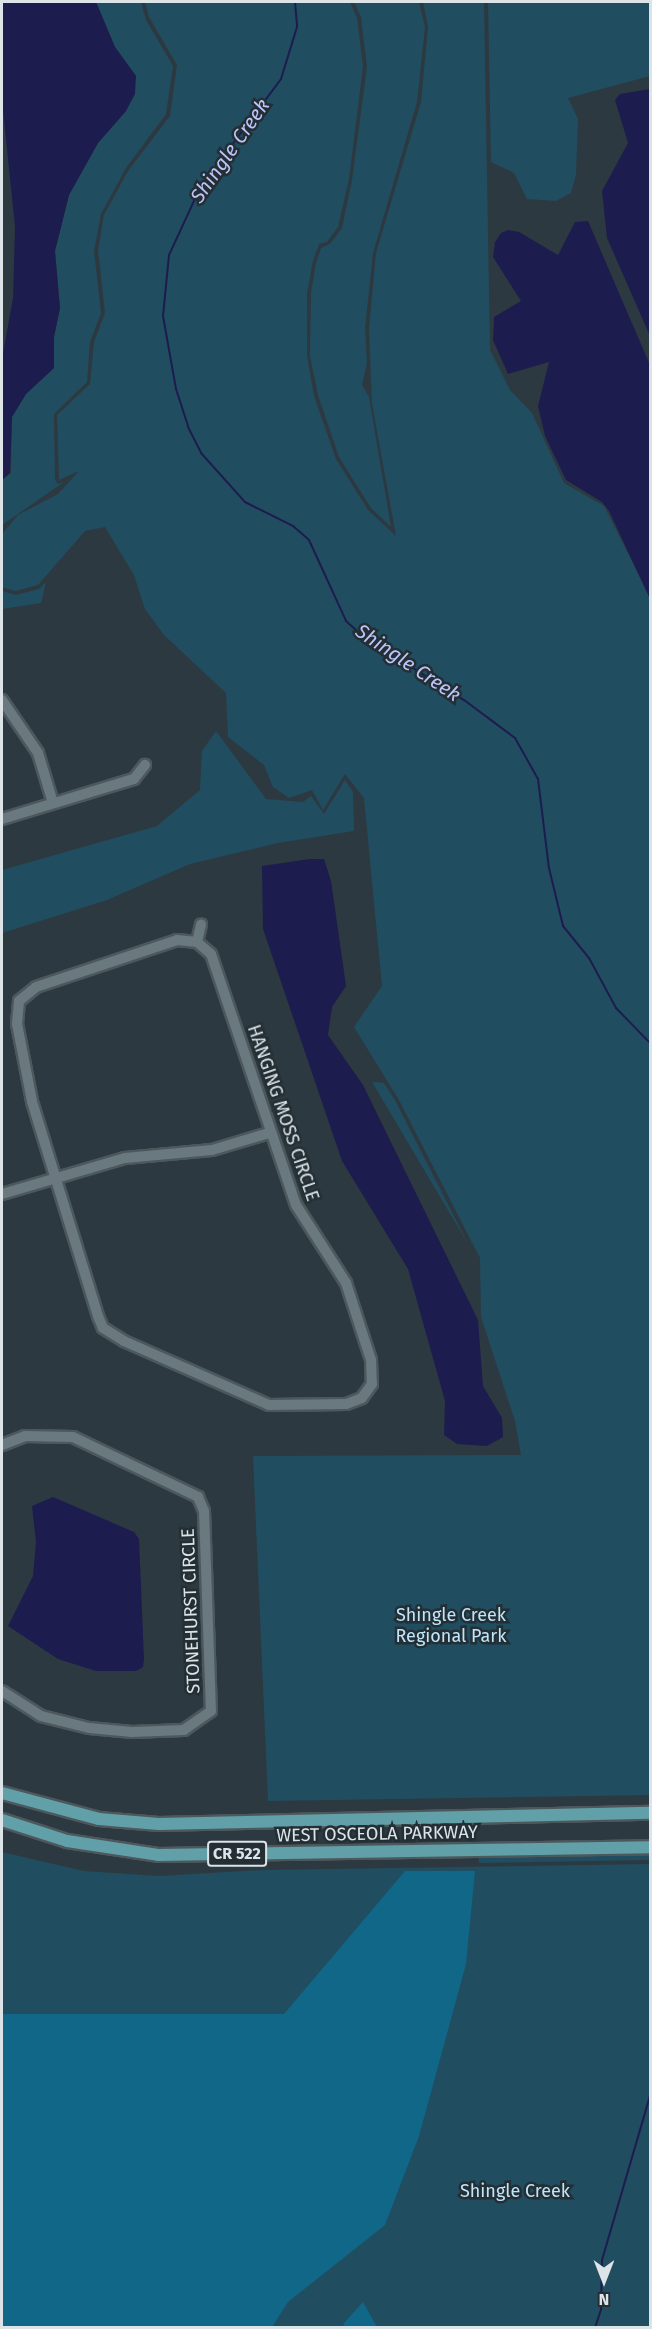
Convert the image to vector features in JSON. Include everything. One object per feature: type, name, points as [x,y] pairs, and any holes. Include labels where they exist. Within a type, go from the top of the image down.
[{"type":"main road","name":"WEST OSCEOLA PARKWAY","points":[[2,1793],[66,1812],[129,1823],[651,1813]]},
{"type":"main road","name":"WEST OSCEOLA PARKWAY","points":[[2,1820],[67,1842],[138,1854],[651,1847]]},
{"type":"street","points":[[2,700],[38,753],[53,803]]},
{"type":"street","points":[[2,819],[134,779],[145,765]]},
{"type":"street","points":[[197,942],[201,924]]},
{"type":"street","name":"HANGING MOSS CIRCLE","points":[[177,940],[197,942],[211,954],[269,1133],[296,1205],[346,1283],[362,1326],[372,1384],[362,1398],[346,1404],[269,1405],[123,1341],[103,1328],[32,1101],[16,1024],[19,1001],[36,987],[166,943],[177,940]]},
{"type":"street","points":[[2,1194],[125,1158],[212,1150],[269,1133]]},
{"type":"street","name":"STONEHURST CIRCLE","points":[[2,1445],[25,1436],[73,1437],[198,1497],[204,1511],[211,1711],[184,1730],[132,1732],[89,1728],[41,1716],[2,1691]]},
{"type":"green space","points":[[96,2],[141,2],[146,20],[173,66],[166,114],[126,168],[101,214],[94,251],[101,313],[90,342],[87,382],[54,414],[55,480],[58,484],[64,482],[2,525],[2,480],[11,473],[12,417],[26,394],[54,368],[54,337],[60,308],[55,251],[69,195],[98,143],[126,111],[136,76],[115,47]]},
{"type":"green space","name":"Shingle Creek Regional Park","points":[[145,2],[350,2],[357,18],[363,66],[349,179],[338,227],[327,242],[319,244],[313,261],[307,293],[307,356],[314,396],[336,459],[368,510],[396,536],[372,404],[369,328],[376,253],[421,102],[428,27],[423,2],[484,2],[490,350],[510,390],[532,413],[564,483],[604,506],[650,597],[650,1795],[268,1801],[253,1456],[521,1455],[515,1421],[481,1317],[480,1258],[399,1100],[354,1027],[382,986],[364,798],[345,774],[323,810],[312,790],[289,798],[273,787],[264,765],[228,737],[226,693],[164,635],[145,609],[134,575],[105,527],[85,531],[38,585],[15,591],[2,587],[2,534],[18,515],[58,494],[79,471],[59,480],[57,415],[90,384],[94,342],[105,313],[98,250],[104,215],[128,171],[170,116],[177,65],[149,17]]},
{"type":"green space","points":[[354,2],[419,2],[425,27],[417,102],[373,253],[365,328],[367,363],[362,385],[369,397],[391,527],[371,508],[339,457],[318,395],[310,356],[311,293],[316,263],[321,248],[330,244],[342,228],[352,180],[367,67],[361,17]]},
{"type":"green space","points":[[488,2],[650,2],[650,76],[568,98],[578,119],[576,175],[571,193],[556,201],[527,199],[514,173],[491,162]]},
{"type":"green space","points":[[46,582],[41,603],[2,609],[2,591],[16,595],[39,589]]},
{"type":"green space","points":[[216,731],[266,799],[303,802],[311,796],[324,814],[345,780],[353,792],[354,831],[278,843],[190,864],[107,900],[2,933],[2,870],[157,826],[200,790],[202,751]]},
{"type":"green space","points":[[372,1082],[384,1083],[396,1102],[468,1244]]},
{"type":"green space","points":[[650,1851],[650,1860],[479,1863],[478,1855]]},
{"type":"green space","points":[[2,1852],[84,1871],[159,1876],[262,1870],[650,1864],[650,2327],[253,2327],[2,2016]]},
{"type":"shaded area","points":[[2,2],[96,2],[115,47],[136,76],[135,94],[126,111],[98,143],[69,195],[55,251],[60,308],[54,337],[54,368],[26,394],[12,417],[10,473],[2,480],[2,359],[13,298],[15,227],[2,100]]},
{"type":"shaded area","points":[[650,89],[650,336],[607,238],[602,191],[628,143],[615,100],[620,94]]},
{"type":"shaded area","points":[[588,221],[650,365],[650,599],[609,511],[602,502],[566,480],[545,436],[538,406],[549,362],[508,374],[493,340],[494,317],[521,301],[493,257],[495,242],[501,233],[508,230],[519,232],[558,255],[575,222]]},
{"type":"shaded area","points":[[324,859],[331,881],[346,986],[332,1007],[328,1035],[363,1085],[478,1320],[483,1386],[502,1418],[503,1437],[487,1446],[457,1444],[444,1435],[445,1401],[408,1269],[342,1161],[263,929],[262,866]]},
{"type":"shaded area","points":[[53,1497],[134,1532],[139,1539],[144,1659],[143,1667],[136,1671],[96,1671],[58,1659],[8,1626],[33,1576],[36,1542],[32,1506]]},
{"type":"shaded area","points":[[405,1871],[475,1871],[466,1964],[419,2136],[385,2225],[288,2302],[272,2327],[2,2327],[2,2014],[284,2014]]},
{"type":"shaded area","points":[[363,2302],[377,2327],[343,2327],[344,2323]]},
{"type":"waterway","name":"Shingle Creek","points":[[295,2],[297,27],[281,79],[200,188],[169,255],[163,316],[176,389],[188,427],[201,453],[245,502],[293,526],[309,540],[346,621],[365,638],[464,700],[515,738],[538,779],[549,868],[563,926],[589,958],[616,1008],[650,1043]]},
{"type":"waterway","name":"Shingle Creek","points":[[595,2328],[601,2309],[602,2260],[650,2096]]}]
